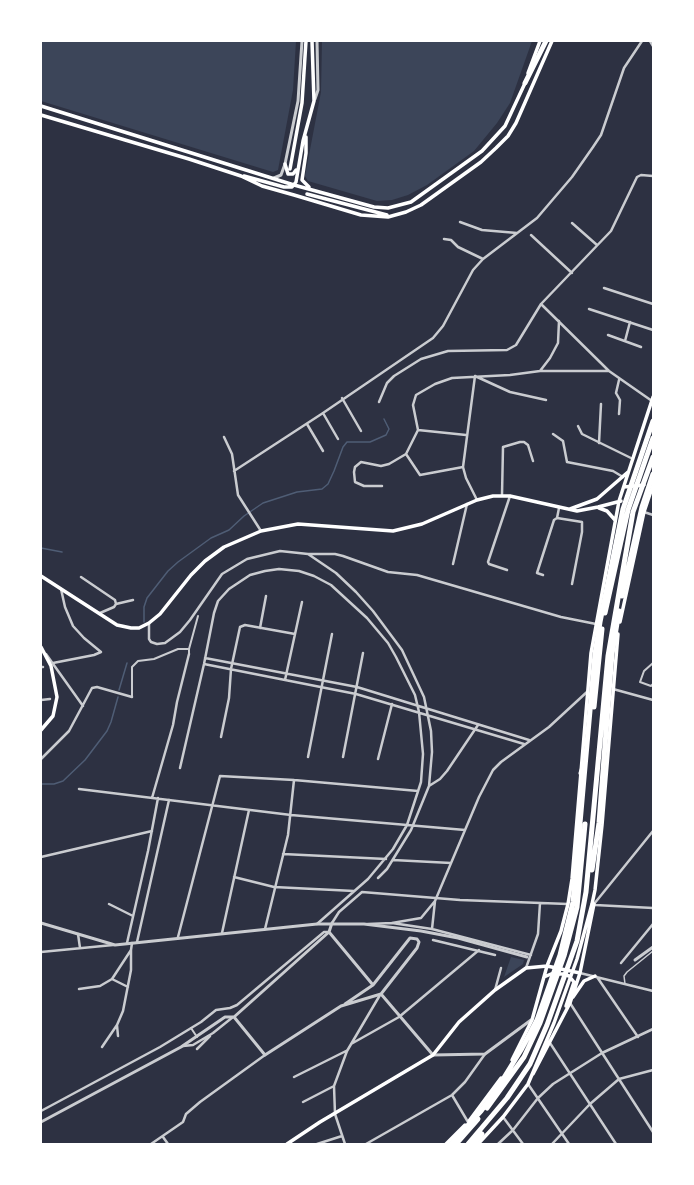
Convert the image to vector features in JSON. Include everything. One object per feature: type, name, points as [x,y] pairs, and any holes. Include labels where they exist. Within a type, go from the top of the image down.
[{"type":"highway","points":[[525,83],[546,41]]},
{"type":"highway","points":[[451,1144],[481,1111],[521,1050],[537,1020],[560,955],[574,902],[595,654],[600,622],[623,509],[653,421]]},
{"type":"highway","points":[[604,621],[628,510],[653,438]]},
{"type":"highway","points":[[468,1144],[507,1098],[530,1064],[566,981],[574,958],[583,918],[586,892],[608,656],[633,512],[653,457]]},
{"type":"highway","points":[[474,1144],[521,1081],[537,1051],[555,1012],[575,954],[584,921],[599,823],[612,654],[632,545],[653,474]]},
{"type":"highway","points":[[623,572],[626,562]]},
{"type":"highway","points":[[456,1144],[488,1107],[524,1058],[540,1023],[564,956],[578,899],[604,610]]},
{"type":"highway","points":[[602,716],[608,746]]},
{"type":"highway","points":[[581,773],[591,744]]},
{"type":"main road","points":[[290,169],[302,103],[306,41]]},
{"type":"main road","points":[[41,114],[241,176],[284,187],[292,187],[314,101],[312,41]]},
{"type":"main road","points":[[41,106],[294,184],[381,208],[396,207],[411,202],[482,151],[499,134],[511,116],[540,41]]},
{"type":"main road","points":[[241,176],[262,186],[361,215],[382,218],[416,208],[481,162],[508,136],[524,106],[552,41]]},
{"type":"main road","points":[[302,48],[305,54]]},
{"type":"main road","points":[[301,68],[304,62]]},
{"type":"main road","points":[[306,136],[306,153],[302,180],[312,189]]},
{"type":"main road","points":[[215,167],[218,160]]},
{"type":"main road","points":[[285,164],[286,173],[290,174],[295,172],[298,167]]},
{"type":"main road","points":[[307,194],[379,214],[394,215]]},
{"type":"main road","points":[[446,1144],[468,1122],[504,1073],[521,1045],[532,1020],[547,966],[561,931],[568,904],[591,653],[619,501],[626,487],[628,472],[652,399]]},
{"type":"main road","points":[[568,509],[597,499],[628,472]]},
{"type":"main road","points":[[478,1144],[503,1116],[528,1084],[566,1011],[580,973],[594,905],[618,628],[644,512],[653,484],[626,487]]},
{"type":"main road","points":[[41,576],[123,627],[139,628],[149,624],[160,614],[191,575],[205,561],[224,547],[261,531],[298,524],[394,531],[422,524],[477,500],[502,495],[577,511],[598,507],[651,492]]},
{"type":"main road","points":[[598,507],[607,511],[615,520]]},
{"type":"main road","points":[[41,647],[54,678],[57,701],[53,716],[41,730]]},
{"type":"main road","points":[[574,958],[595,890]]},
{"type":"main road","points":[[287,1144],[433,1055],[453,1028],[495,990],[526,968],[547,966],[580,973]]},
{"type":"main road","points":[[544,978],[551,974],[563,974],[569,976],[574,982],[566,1011]]},
{"type":"main road","points":[[570,1002],[584,981],[595,976]]},
{"type":"main road","points":[[528,1084],[554,1023],[566,981]]},
{"type":"street","points":[[274,178],[281,175],[285,164],[298,101],[302,41]]},
{"type":"street","points":[[314,101],[318,90],[317,41]]},
{"type":"street","points":[[234,471],[307,424],[342,398],[433,338],[443,326],[470,275],[483,259],[536,218],[552,201],[593,147],[600,135],[624,68],[642,41]]},
{"type":"street","points":[[650,41],[653,46]]},
{"type":"street","points":[[379,402],[387,383],[394,376],[426,357],[448,351],[486,351],[512,348],[521,338],[529,321],[541,304],[611,231],[637,177],[641,175],[653,176]]},
{"type":"street","points":[[460,222],[482,230],[517,234]]},
{"type":"street","points":[[572,223],[597,245]]},
{"type":"street","points":[[531,236],[572,273]]},
{"type":"street","points":[[444,238],[451,240],[458,247],[483,259]]},
{"type":"street","points":[[604,288],[653,304]]},
{"type":"street","points":[[541,304],[619,380],[652,399]]},
{"type":"street","points":[[589,309],[653,330]]},
{"type":"street","points":[[540,371],[550,358],[558,343],[560,321]]},
{"type":"street","points":[[625,341],[630,322]]},
{"type":"street","points":[[608,335],[641,347]]},
{"type":"street","points":[[382,486],[364,486],[355,482],[355,467],[361,462],[381,466],[389,464],[406,454],[418,430],[413,405],[416,396],[435,384],[452,378],[510,375],[540,371],[609,371]]},
{"type":"street","points":[[475,376],[510,392],[546,400]]},
{"type":"street","points":[[475,376],[466,435],[463,467],[466,478],[477,500]]},
{"type":"street","points":[[619,380],[616,393],[620,400],[620,414]]},
{"type":"street","points":[[342,398],[361,432]]},
{"type":"street","points":[[599,442],[602,404]]},
{"type":"street","points":[[323,413],[338,439]]},
{"type":"street","points":[[307,424],[323,451]]},
{"type":"street","points":[[578,426],[582,434],[633,459]]},
{"type":"street","points":[[418,430],[466,435]]},
{"type":"street","points":[[553,434],[563,441],[567,462],[613,471],[623,477]]},
{"type":"street","points":[[224,437],[232,454],[238,495],[246,511],[261,531]]},
{"type":"street","points":[[502,495],[503,447],[524,442],[528,445],[533,461]]},
{"type":"street","points":[[406,454],[420,475],[463,467]]},
{"type":"street","points":[[507,570],[489,564],[488,562],[510,496]]},
{"type":"street","points":[[453,564],[467,504]]},
{"type":"street","points":[[543,575],[536,572],[554,520],[557,518],[558,508]]},
{"type":"street","points":[[644,512],[653,515]]},
{"type":"street","points":[[557,518],[582,522],[582,532],[572,584]]},
{"type":"street","points":[[149,624],[149,639],[151,642],[157,644],[165,643],[180,632],[190,620],[216,580],[222,574],[241,562],[256,556],[280,550],[308,554],[334,554],[344,556],[388,572],[417,575],[560,617],[596,624]]},
{"type":"street","points":[[308,554],[336,573],[373,611],[402,650],[420,686],[429,715],[432,752],[428,786],[414,826],[393,860],[378,878]]},
{"type":"street","points":[[180,768],[214,613],[218,601],[229,588],[250,575],[266,571],[279,569],[299,571],[314,576],[331,586],[367,618],[388,643],[402,666],[418,706],[423,754],[423,770],[407,825],[386,859],[318,924]]},
{"type":"street","points":[[81,577],[115,600],[116,604]]},
{"type":"street","points":[[53,663],[94,655],[101,652],[84,638],[73,626],[65,607],[61,588]]},
{"type":"street","points":[[260,628],[266,596]]},
{"type":"street","points":[[100,613],[114,608],[116,604],[133,600]]},
{"type":"street","points":[[286,680],[302,602]]},
{"type":"street","points":[[152,798],[173,724],[189,649],[198,616]]},
{"type":"street","points":[[221,737],[229,698],[231,670],[239,630],[245,625],[295,634]]},
{"type":"street","points":[[308,757],[332,634]]},
{"type":"street","points":[[41,759],[69,731],[92,688],[94,687],[132,697],[132,667],[138,661],[154,659],[178,649],[189,649]]},
{"type":"street","points":[[343,757],[363,653]]},
{"type":"street","points":[[45,654],[83,706]]},
{"type":"street","points":[[205,658],[357,687],[427,710],[530,740]]},
{"type":"street","points":[[653,663],[644,671],[640,682],[651,686],[653,684]]},
{"type":"street","points":[[204,664],[356,694],[524,744]]},
{"type":"street","points":[[612,688],[653,700]]},
{"type":"street","points":[[432,929],[436,897],[452,863],[486,780],[501,762],[549,727],[588,691]]},
{"type":"street","points":[[41,700],[50,699]]},
{"type":"street","points":[[378,759],[392,704]]},
{"type":"street","points":[[428,786],[440,779],[478,725]]},
{"type":"street","points":[[178,937],[220,776],[294,780],[418,791]]},
{"type":"street","points":[[264,928],[283,854],[291,815],[294,780]]},
{"type":"street","points":[[79,789],[291,815],[466,830]]},
{"type":"street","points":[[127,943],[158,798]]},
{"type":"street","points":[[137,942],[168,800]]},
{"type":"street","points":[[222,933],[249,810]]},
{"type":"street","points":[[594,905],[653,830]]},
{"type":"street","points":[[41,857],[152,831]]},
{"type":"street","points":[[283,854],[386,859]]},
{"type":"street","points":[[393,860],[452,863]]},
{"type":"street","points":[[234,877],[274,887],[354,891]]},
{"type":"street","points":[[183,1046],[193,1045],[213,1033],[234,1017],[329,932],[332,923],[339,912],[362,892],[460,900],[568,904]]},
{"type":"street","points":[[41,952],[264,928],[332,923],[392,923],[421,918],[435,901]]},
{"type":"street","points":[[526,968],[538,934],[540,903]]},
{"type":"street","points":[[109,904],[133,916]]},
{"type":"street","points":[[594,905],[653,908]]},
{"type":"street","points":[[41,923],[115,945]]},
{"type":"street","points":[[392,923],[432,929],[529,956]]},
{"type":"street","points":[[364,924],[421,931],[458,938],[529,956]]},
{"type":"street","points":[[621,963],[653,924]]},
{"type":"street","points":[[41,1111],[191,1028],[216,1010],[230,1008],[237,1005],[324,932],[329,932]]},
{"type":"street","points":[[329,932],[373,985]]},
{"type":"street","points":[[78,934],[80,948]]},
{"type":"street","points":[[151,1144],[183,1122],[186,1114],[200,1102],[265,1056],[373,985],[410,938],[417,939],[419,942],[417,948],[381,994],[350,1045],[334,1086],[335,1114],[345,1144]]},
{"type":"street","points":[[433,940],[495,955]]},
{"type":"street","points":[[102,1047],[117,1025],[123,1012],[132,961],[132,942]]},
{"type":"street","points":[[635,960],[653,947]]},
{"type":"street","points":[[79,989],[100,986],[112,979],[131,950]]},
{"type":"street","points":[[350,1045],[399,1017],[479,950]]},
{"type":"street","points":[[495,990],[501,968]]},
{"type":"street","points":[[580,973],[653,991]]},
{"type":"street","points":[[595,976],[638,1037]]},
{"type":"street","points":[[112,979],[128,987]]},
{"type":"street","points":[[381,994],[399,1017],[433,1055],[485,1054]]},
{"type":"street","points":[[341,1006],[381,994]]},
{"type":"street","points":[[570,1002],[653,1132]]},
{"type":"street","points":[[41,1117],[42,1121],[183,1046],[225,1016],[234,1017],[265,1056]]},
{"type":"street","points":[[366,1144],[452,1095],[465,1082],[485,1054],[532,1020]]},
{"type":"street","points":[[117,1025],[118,1036]]},
{"type":"street","points":[[191,1028],[197,1037]]},
{"type":"street","points":[[498,1144],[513,1130],[538,1098],[569,1072],[602,1053],[653,1029]]},
{"type":"street","points":[[197,1049],[213,1033]]},
{"type":"street","points":[[550,1043],[616,1144]]},
{"type":"street","points":[[294,1077],[347,1051]]},
{"type":"street","points":[[552,1144],[590,1104],[619,1079],[653,1070]]},
{"type":"street","points":[[528,1084],[569,1144]]},
{"type":"street","points":[[303,1102],[334,1086]]},
{"type":"street","points":[[452,1095],[468,1122]]},
{"type":"street","points":[[503,1116],[523,1144]]},
{"type":"street","points":[[317,1144],[342,1136]]},
{"type":"street","points":[[163,1137],[168,1144]]},
{"type":"lane","points":[[625,984],[624,976],[627,972],[653,951]]},
{"type":"shaded area","points":[[41,41],[296,41],[293,90],[278,170],[273,172],[41,101]]},
{"type":"shaded area","points":[[322,41],[532,41],[510,103],[497,123],[474,151],[427,185],[408,195],[392,200],[377,201],[308,181],[305,176],[321,92]]},
{"type":"shaded area","points":[[511,957],[524,960],[523,964],[504,977]]},
{"type":"waterway","points":[[144,622],[144,607],[147,598],[168,571],[178,562],[211,538],[229,530],[244,516],[263,503],[297,492],[322,489],[328,484],[343,447],[347,442],[370,442],[386,435],[389,429],[384,419]]},
{"type":"waterway","points":[[41,548],[62,552]]},
{"type":"waterway","points":[[119,690],[127,663]]},
{"type":"waterway","points":[[41,784],[54,784],[63,781],[85,760],[107,731],[118,697]]}]
